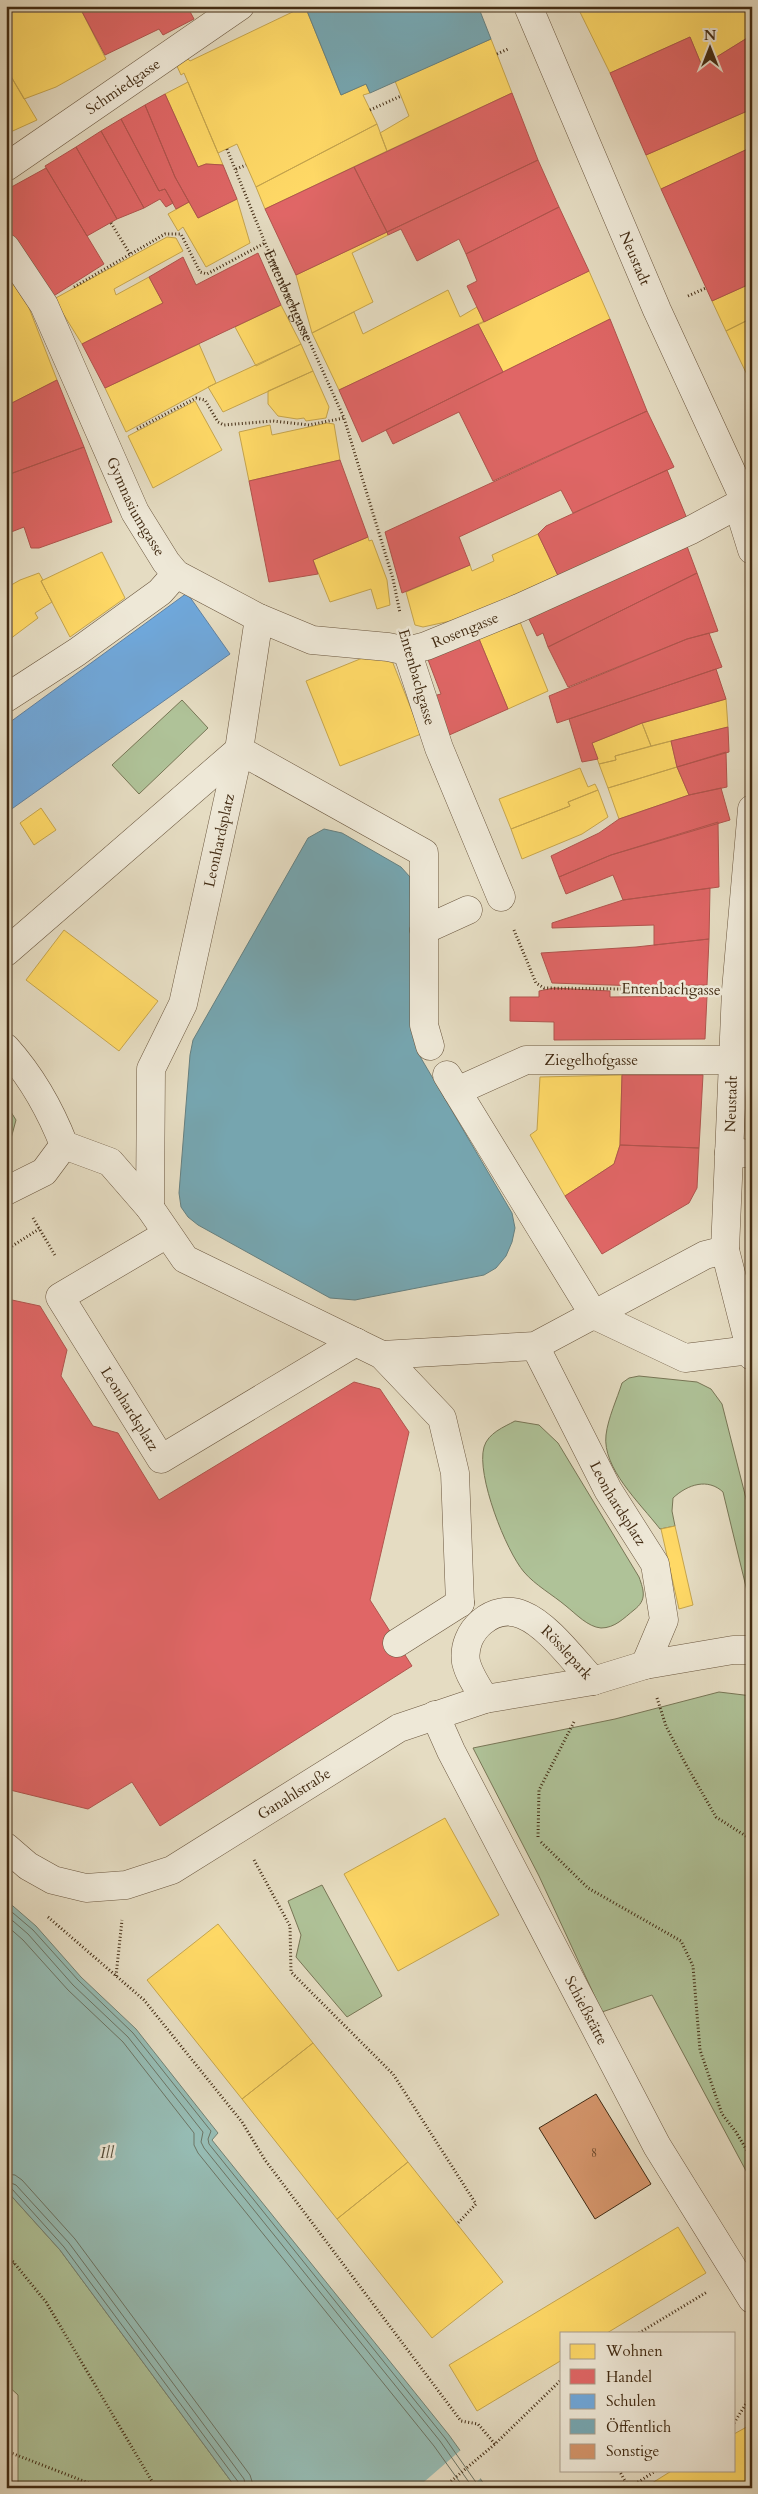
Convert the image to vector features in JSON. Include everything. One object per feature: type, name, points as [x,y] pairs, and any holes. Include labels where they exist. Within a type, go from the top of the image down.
[{"type":"street","name":"Schmiedgasse","points":[[6,167],[240,6]]},
{"type":"street","name":"Neustadt","points":[[528,6],[657,310],[748,506],[743,521],[752,550]]},
{"type":"street","name":"Gymnasiumgasse","points":[[6,248],[44,305],[135,512],[166,562],[176,574]]},
{"type":"street","name":"Rosengasse","points":[[176,574],[259,618],[312,640],[388,647],[407,651],[426,646],[519,608],[748,506]]},
{"type":"street","points":[[6,698],[76,652],[152,598],[176,574]]},
{"type":"street","name":"Leonhardsplatz","points":[[150,1208],[151,1069],[182,1004],[239,750],[259,618]]},
{"type":"street","name":"Entenbachgasse","points":[[407,651],[439,748],[501,897]]},
{"type":"street","points":[[6,952],[239,750],[424,853],[424,1025],[430,1046]]},
{"type":"street","name":"Neustadt","points":[[725,1250],[740,1153],[732,1060],[736,990],[752,809]]},
{"type":"street","points":[[424,930],[468,910]]},
{"type":"street","points":[[6,1048],[25,1069],[54,1118],[64,1145],[110,1162],[150,1208],[185,1260],[382,1355],[442,1418],[455,1473],[460,1603]]},
{"type":"street","name":"Ziegelhofgasse","points":[[594,1315],[452,1083],[526,1060],[732,1060]]},
{"type":"street","points":[[6,1191],[44,1172],[64,1145]]},
{"type":"street","name":"Leonhardsplatz","points":[[168,1234],[60,1297],[161,1459],[356,1342]]},
{"type":"street","points":[[382,1355],[535,1346],[705,1255],[725,1250],[751,1353],[685,1358],[594,1315]]},
{"type":"street","name":"Leonhardsplatz","points":[[535,1346],[608,1490],[655,1564],[664,1620],[645,1665]]},
{"type":"street","points":[[460,1603],[487,1618],[474,1629],[467,1645],[466,1661],[472,1679],[485,1699]]},
{"type":"street","points":[[397,1643],[460,1603]]},
{"type":"street","name":"Rösslepark","points":[[487,1618],[504,1612],[521,1614],[535,1620],[593,1681],[645,1665],[733,1650],[752,1650]]},
{"type":"street","name":"Ganahlstraße","points":[[6,1847],[28,1866],[53,1880],[86,1888],[126,1885],[172,1870],[399,1728],[485,1699],[593,1681]]},
{"type":"street","name":"Schießstätte","points":[[435,1715],[451,1750],[615,2069],[657,2146],[752,2299]]},
{"type":"path","points":[[370,110],[401,96]]},
{"type":"path","name":"Entenbachgasse","points":[[227,149],[266,243],[344,418],[393,579],[407,651]]},
{"type":"path","points":[[236,169],[246,164]]},
{"type":"path","points":[[111,223],[130,254]]},
{"type":"path","points":[[44,305],[165,234],[181,234],[200,272],[207,274],[266,243]]},
{"type":"path","points":[[105,443],[127,434],[196,398],[205,400],[218,422],[224,425],[274,421],[309,425],[344,418]]},
{"type":"path","name":"Entenbachgasse","points":[[501,897],[538,986],[544,988],[610,988],[650,991],[736,990]]},
{"type":"path","points":[[6,1250],[39,1229]]},
{"type":"path","points":[[46,1240],[58,1260]]},
{"type":"path","points":[[645,1665],[666,1726],[716,1817],[752,1840]]},
{"type":"path","points":[[593,1681],[539,1790],[538,1839],[588,1888],[680,1942],[693,1966],[700,2050],[722,2114],[736,2132],[752,2159]]},
{"type":"path","points":[[234,1830],[266,1878],[290,1926],[291,1972],[393,2074],[476,2204],[457,2224]]},
{"type":"path","points":[[116,1977],[126,1885]]},
{"type":"path","points":[[44,1913],[144,2000],[192,2057],[242,2122],[264,2160],[461,2421],[478,2424],[495,2444]]},
{"type":"path","points":[[6,2253],[46,2302],[155,2486]]},
{"type":"path","points":[[6,2270],[14,2263]]},
{"type":"path","points":[[640,2332],[738,2274]]},
{"type":"path","points":[[444,2488],[495,2444],[560,2381]]},
{"type":"path","points":[[736,2420],[752,2394]]},
{"type":"path","points":[[6,2451],[99,2486],[155,2486]]},
{"type":"path","points":[[619,2472],[629,2488],[655,2472]]},
{"type":"green space","points":[[182,700],[208,728],[139,794],[112,765]]},
{"type":"green space","points":[[6,1104],[16,1120],[6,1157]]},
{"type":"green space","points":[[639,1376],[697,1382],[711,1389],[722,1404],[752,1522],[752,1590],[747,1591],[723,1492],[711,1485],[705,1484],[685,1489],[673,1498],[672,1511],[675,1526],[660,1529],[633,1497],[616,1472],[606,1447],[607,1429],[622,1383],[629,1378]]},
{"type":"green space","points":[[515,1421],[539,1425],[558,1443],[639,1577],[643,1591],[641,1603],[615,1624],[601,1628],[582,1620],[528,1577],[509,1548],[488,1493],[483,1460],[484,1447],[489,1438]]},
{"type":"green space","points":[[719,1692],[752,1696],[752,2182],[652,1995],[602,2012],[539,1876],[473,1748],[615,1719]]},
{"type":"green space","points":[[322,1885],[382,1996],[347,2017],[296,1957],[301,1935],[288,1901]]},
{"type":"green space","points":[[6,2190],[60,2250],[236,2488],[18,2488],[18,2395],[6,2384]]},
{"type":"water","name":"Ill","points":[[6,1900],[36,1926],[81,1977],[136,2029],[218,2133],[212,2140],[449,2435],[487,2488],[236,2488],[60,2250],[6,2190]]},
{"type":"pier","points":[[462,2449],[482,2477],[470,2488],[417,2488]]},
{"type":"building: Wohnen","points":[[6,6],[79,6],[106,59],[56,87],[24,99],[6,68]]},
{"type":"building: Wohnen","points":[[305,6],[341,95],[366,84],[370,93],[363,95],[377,124],[256,187],[237,144],[218,153],[184,73],[181,75],[176,64],[188,59],[190,61]]},
{"type":"building: Wohnen","points":[[577,6],[752,6],[752,35],[702,66],[690,37],[610,73]]},
{"type":"building: Wohnen","points":[[491,39],[512,93],[387,151],[380,133],[409,116],[395,81]]},
{"type":"building: Wohnen","points":[[6,68],[37,120],[6,134]]},
{"type":"building: Wohnen","points":[[188,82],[223,165],[206,164],[198,167],[165,94]]},
{"type":"building: Wohnen","points":[[752,109],[752,147],[661,189],[646,155]]},
{"type":"building: Wohnen","points":[[377,124],[387,151],[265,209],[256,187]]},
{"type":"building: Wohnen","points":[[237,199],[250,243],[206,267],[183,227],[178,231],[168,214],[189,202],[198,218]]},
{"type":"building: Wohnen","points":[[387,232],[388,235],[352,253],[373,302],[312,333],[296,275]]},
{"type":"building: Wohnen","points":[[167,237],[176,238],[183,251],[114,289],[116,295],[149,277],[163,303],[82,344],[54,299]]},
{"type":"building: Wohnen","points":[[6,268],[24,295],[57,380],[6,406]]},
{"type":"building: Wohnen","points":[[589,271],[610,319],[503,372],[478,324]]},
{"type":"building: Wohnen","points":[[752,283],[752,318],[726,331],[712,301]]},
{"type":"building: Wohnen","points":[[448,290],[460,317],[477,307],[484,322],[339,390],[312,333],[354,312],[363,334]]},
{"type":"building: Wohnen","points":[[281,305],[301,344],[256,366],[235,327]]},
{"type":"building: Wohnen","points":[[752,318],[752,385],[726,331]]},
{"type":"building: Wohnen","points":[[199,344],[216,383],[126,432],[105,388]]},
{"type":"building: Wohnen","points":[[301,344],[313,371],[223,412],[208,387]]},
{"type":"building: Wohnen","points":[[313,371],[329,407],[326,418],[306,421],[304,418],[297,419],[278,416],[268,404],[268,391]]},
{"type":"building: Wohnen","points":[[195,401],[222,450],[153,488],[128,436]]},
{"type":"building: Wohnen","points":[[327,423],[334,424],[340,460],[249,481],[239,432],[270,425],[272,435]]},
{"type":"building: Wohnen","points":[[538,534],[561,582],[487,613],[423,627],[415,625],[406,592],[470,565],[472,571],[494,561],[492,555]]},
{"type":"building: Wohnen","points":[[368,537],[369,541],[372,540],[387,580],[390,605],[377,609],[371,589],[330,602],[313,560]]},
{"type":"building: Wohnen","points":[[102,552],[125,598],[70,637],[41,581]]},
{"type":"building: Wohnen","points":[[39,573],[52,602],[35,613],[38,618],[6,642],[6,588]]},
{"type":"building: Wohnen","points":[[518,617],[548,691],[508,709],[477,634]]},
{"type":"building: Wohnen","points":[[387,648],[421,734],[340,766],[306,681]]},
{"type":"building: Wohnen","points":[[726,699],[728,727],[651,746],[642,723]]},
{"type":"building: Wohnen","points":[[642,723],[651,746],[615,756],[616,760],[599,764],[592,743]]},
{"type":"building: Wohnen","points":[[671,741],[677,767],[608,788],[599,764],[616,760],[615,756]]},
{"type":"building: Wohnen","points":[[677,767],[689,795],[619,819],[608,788]]},
{"type":"building: Wohnen","points":[[580,768],[588,787],[595,784],[598,790],[568,802],[570,806],[511,829],[499,799]]},
{"type":"building: Wohnen","points":[[598,790],[608,817],[582,834],[522,859],[511,829],[570,806],[568,802]]},
{"type":"building: Wohnen","points":[[41,808],[56,830],[34,845],[20,823]]},
{"type":"building: Wohnen","points":[[64,930],[158,1001],[119,1051],[26,980]]},
{"type":"building: Wohnen","points":[[622,1075],[620,1145],[614,1164],[565,1196],[530,1135],[537,1130],[540,1077]]},
{"type":"building: Wohnen","points":[[675,1526],[693,1605],[679,1609],[661,1529]]},
{"type":"building: Wohnen","points":[[445,1818],[499,1915],[398,1971],[344,1874]]},
{"type":"building: Wohnen","points":[[218,1924],[313,2043],[242,2099],[147,1980]]},
{"type":"building: Wohnen","points":[[313,2043],[408,2162],[337,2219],[242,2099]]},
{"type":"building: Wohnen","points":[[408,2162],[503,2282],[432,2338],[337,2219]]},
{"type":"building: Wohnen","points":[[678,2227],[706,2273],[609,2332],[560,2332],[560,2361],[477,2411],[449,2365]]},
{"type":"building: Wohnen","points":[[752,2424],[752,2488],[644,2488],[670,2472],[736,2472],[736,2433]]},
{"type":"building: Handel","points":[[79,6],[187,6],[194,19],[163,35],[159,29],[105,55]]},
{"type":"building: Handel","points":[[752,35],[752,109],[646,155],[610,73],[690,37],[702,66]]},
{"type":"building: Handel","points":[[512,93],[538,160],[387,232],[354,167]]},
{"type":"building: Handel","points":[[165,94],[198,167],[206,164],[223,165],[237,199],[198,218],[175,177],[145,105]]},
{"type":"building: Handel","points":[[145,105],[175,177],[189,202],[176,209],[165,189],[159,191],[121,119]]},
{"type":"building: Handel","points":[[121,119],[159,191],[165,189],[173,203],[166,207],[160,199],[144,208],[101,131]]},
{"type":"building: Handel","points":[[101,131],[144,208],[117,219],[76,147]]},
{"type":"building: Handel","points":[[76,147],[117,219],[87,236],[45,166]]},
{"type":"building: Handel","points":[[752,147],[752,283],[712,301],[661,189]]},
{"type":"building: Handel","points":[[538,160],[559,207],[466,254],[459,239],[417,261],[401,229],[388,235],[387,232]]},
{"type":"building: Handel","points":[[354,167],[387,232],[296,275],[265,209]]},
{"type":"building: Handel","points":[[46,168],[104,264],[52,297],[24,262],[6,232],[6,190]]},
{"type":"building: Handel","points":[[559,207],[589,271],[484,322],[467,286],[477,281],[466,254]]},
{"type":"building: Handel","points":[[258,253],[281,305],[105,388],[82,344],[163,303],[149,277],[183,257],[196,285]]},
{"type":"building: Handel","points":[[610,319],[647,411],[493,481],[459,412],[393,444],[386,430]]},
{"type":"building: Handel","points":[[478,324],[503,372],[362,442],[339,390]]},
{"type":"building: Handel","points":[[57,380],[84,447],[10,474],[6,471],[6,406]]},
{"type":"building: Handel","points":[[647,411],[674,467],[573,513],[561,490],[459,537],[470,565],[402,593],[385,532]]},
{"type":"building: Handel","points":[[84,447],[112,522],[39,548],[31,548],[24,527],[6,534],[6,471],[10,474]]},
{"type":"building: Handel","points":[[340,460],[368,537],[313,560],[318,574],[269,582],[249,481]]},
{"type":"building: Handel","points":[[667,470],[688,521],[561,582],[538,534],[546,526]]},
{"type":"building: Handel","points":[[685,541],[697,573],[548,647],[543,633],[537,636],[526,613]]},
{"type":"building: Handel","points":[[697,573],[718,631],[687,639],[568,687],[548,647]]},
{"type":"building: Handel","points":[[709,633],[722,667],[557,723],[549,696],[687,639]]},
{"type":"building: Handel","points":[[477,634],[508,709],[447,736],[434,701],[437,695],[441,694],[427,657]]},
{"type":"building: Handel","points":[[716,669],[726,699],[642,723],[592,743],[598,759],[582,762],[569,719]]},
{"type":"building: Handel","points":[[728,727],[729,752],[677,767],[671,741]]},
{"type":"building: Handel","points":[[726,752],[727,787],[689,795],[677,767]]},
{"type":"building: Handel","points":[[721,788],[730,820],[611,855],[559,877],[551,856],[599,833],[619,819],[689,795]]},
{"type":"building: Handel","points":[[718,822],[719,887],[623,900],[613,875],[566,894],[559,877],[611,855]]},
{"type":"building: Handel","points":[[710,888],[709,939],[654,945],[654,925],[552,928],[552,923],[623,900]]},
{"type":"building: Handel","points":[[709,939],[707,985],[640,986],[552,983],[541,953],[636,947]]},
{"type":"building: Handel","points":[[554,988],[610,991],[610,997],[707,996],[705,1039],[554,1040],[554,1022],[510,1021],[510,997],[539,997],[539,991]]},
{"type":"building: Handel","points":[[622,1075],[703,1075],[699,1148],[620,1145]]},
{"type":"building: Handel","points":[[620,1145],[699,1148],[697,1188],[689,1203],[602,1254],[565,1196],[614,1164]]},
{"type":"building: Handel","points":[[12,1300],[40,1306],[67,1350],[61,1376],[93,1426],[118,1433],[159,1500],[354,1382],[380,1389],[409,1432],[370,1600],[412,1666],[160,1826],[132,1782],[88,1809],[6,1789],[6,1304]]},
{"type":"building: Schulen","points":[[187,593],[230,654],[6,813],[6,725]]},
{"type":"building: Öffentlich","points":[[305,6],[478,6],[491,39],[370,93],[366,84],[341,95]]},
{"type":"building: Öffentlich","points":[[324,829],[342,833],[401,867],[410,877],[413,1035],[418,1053],[512,1213],[515,1228],[506,1256],[496,1268],[484,1275],[355,1300],[330,1298],[198,1225],[188,1217],[181,1207],[179,1193],[190,1055],[193,1040],[308,838]]},
{"type":"building: Sonstige","points":[[596,2094],[651,2184],[595,2219],[539,2128]]}]
